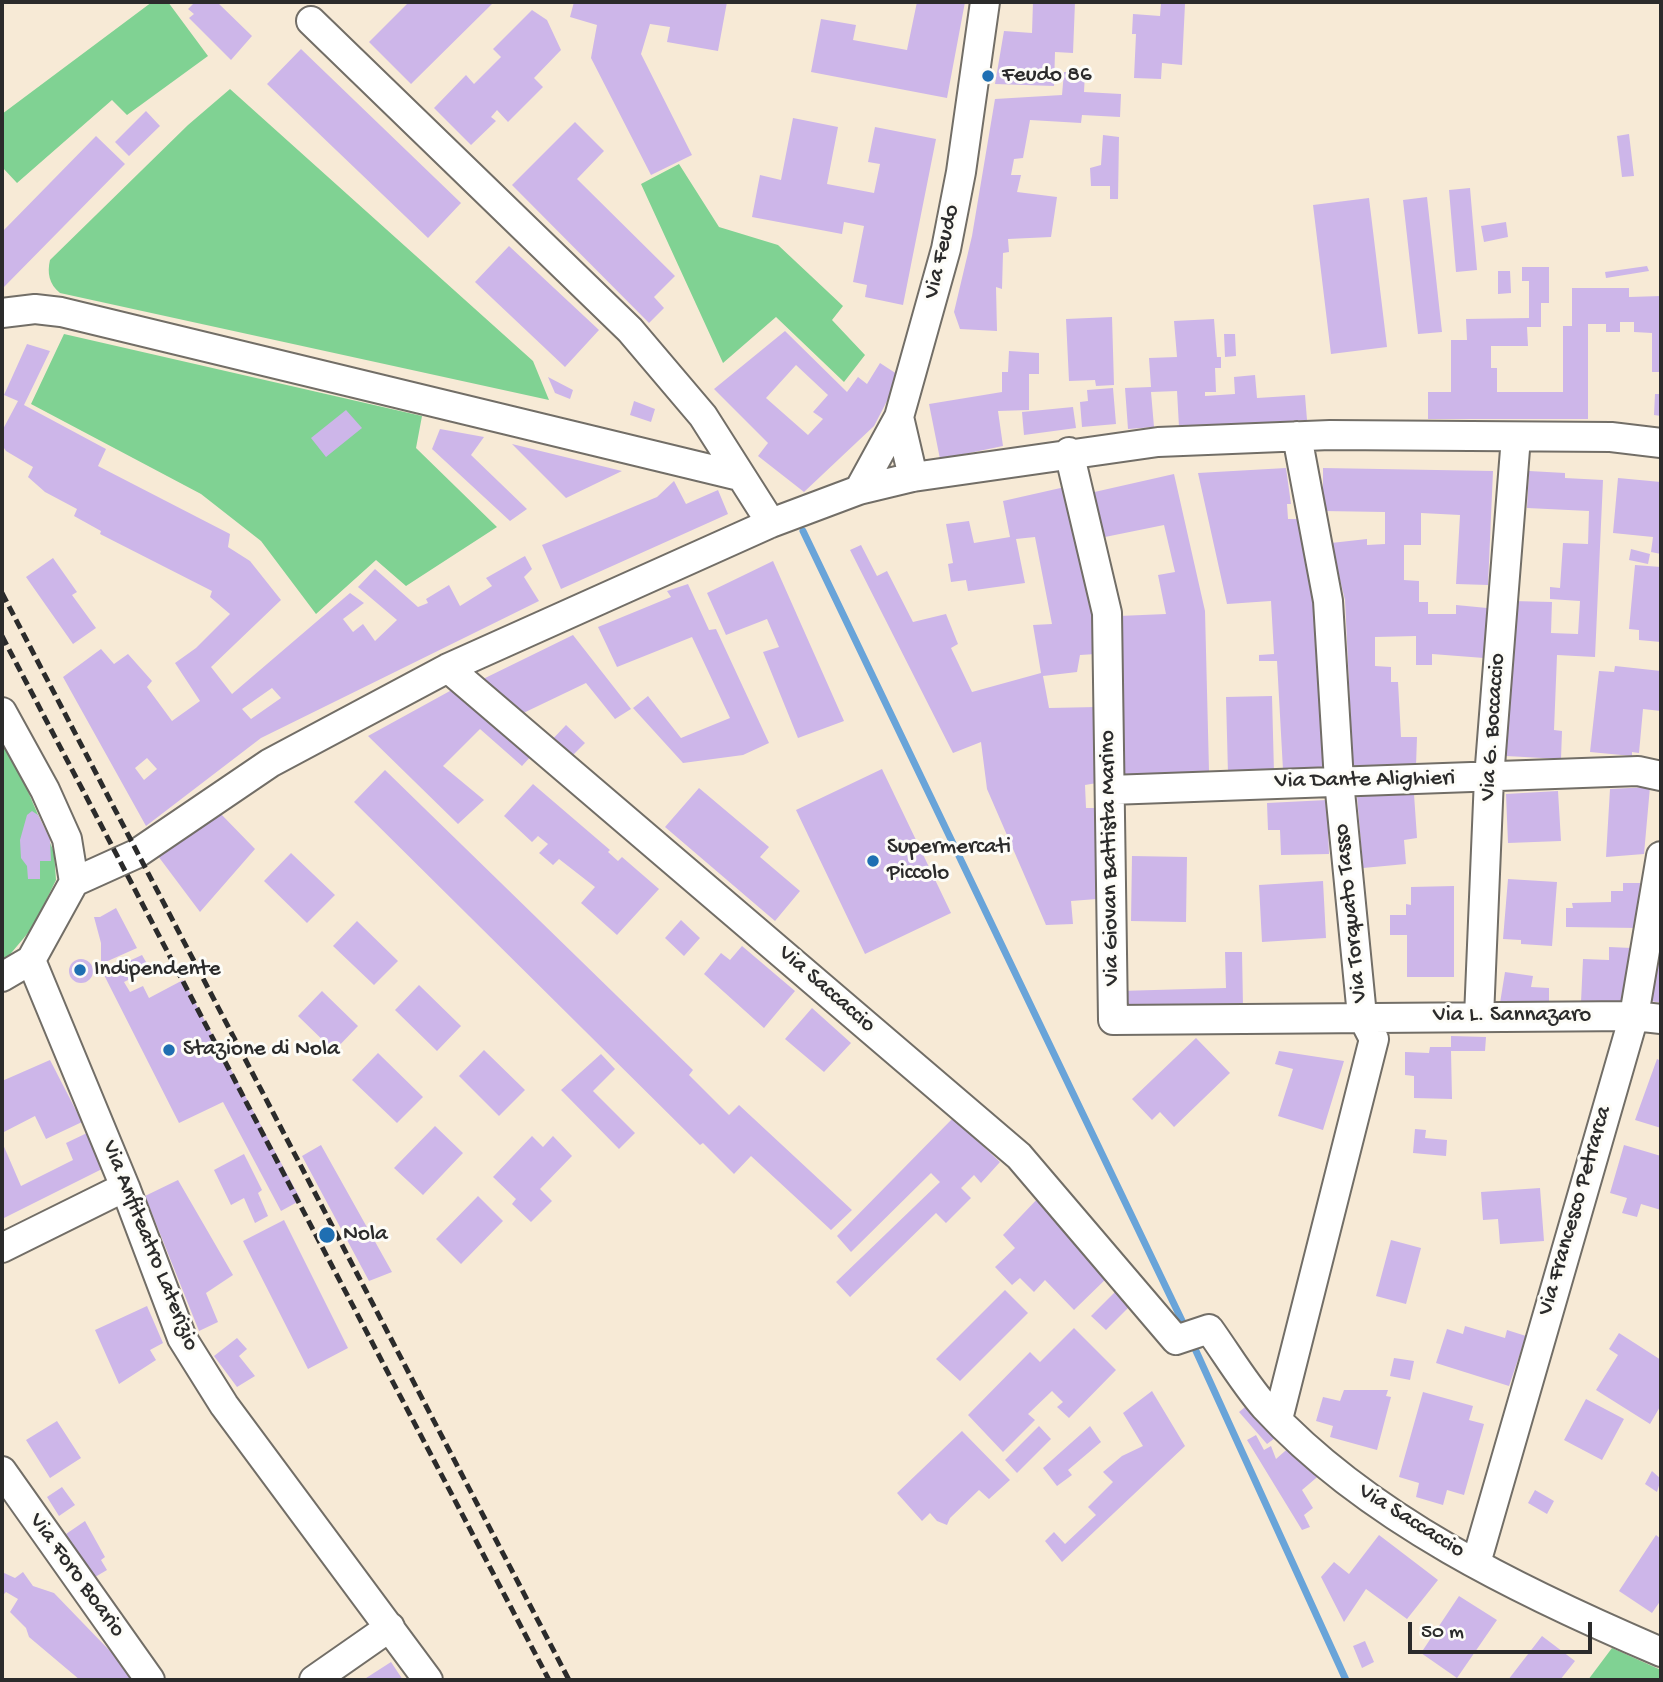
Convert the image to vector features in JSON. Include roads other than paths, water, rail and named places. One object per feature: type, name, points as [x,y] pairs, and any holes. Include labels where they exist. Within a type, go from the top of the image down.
[{"type":"street","name":"Via Feudo","points":[[859,489],[899,416],[946,249],[961,172],[985,2]]},
{"type":"street","points":[[312,21],[630,330],[703,416],[771,523]]},
{"type":"street","points":[[2,313],[35,309],[61,312],[739,476]]},
{"type":"street","points":[[899,416],[913,477]]},
{"type":"street","points":[[2,977],[31,960],[74,882],[136,854],[270,763],[448,668],[771,523],[859,489],[913,477],[1069,452],[1158,442],[1297,436],[1611,437],[1661,443]]},
{"type":"street","name":"Via Torquato Tasso","points":[[1278,1419],[1374,1040],[1362,1016],[1339,780],[1328,601],[1297,436]]},
{"type":"street","name":"Via G. Boccaccio","points":[[1479,1017],[1489,778],[1516,438]]},
{"type":"street","name":"Via Giovan Battista Marino","points":[[1069,452],[1107,613],[1114,1020],[1362,1016]]},
{"type":"street","name":"Via Saccaccio","points":[[448,668],[1019,1156],[1176,1339],[1209,1329],[1263,1405],[1318,1458],[1366,1496],[1476,1563],[1661,1652]]},
{"type":"street","points":[[2,712],[45,790],[67,839],[74,882]]},
{"type":"street","name":"Via Dante Alighieri","points":[[1110,790],[1638,771],[1661,776]]},
{"type":"street","name":"Via Francesco Petrarca","points":[[1476,1563],[1633,1016],[1661,856]]},
{"type":"street","name":"Via Anfiteatro Laterizio","points":[[31,960],[125,1187],[183,1338],[224,1405],[428,1680]]},
{"type":"street","name":"Via L. Sannazaro","points":[[1362,1016],[1633,1016],[1661,1019]]},
{"type":"street","points":[[2,1248],[125,1187]]},
{"type":"street","name":"Via Foro Boario","points":[[5,1483],[150,1680]]},
{"type":"street","points":[[314,1680],[390,1627]]},
{"type":"waterway","points":[[803,531],[1186,1329]]},
{"type":"waterway","points":[[1191,1340],[1346,1680]]},
{"type":"railway","points":[[2,593],[569,1680]]},
{"type":"railway","points":[[2,636],[549,1680]]},
{"type":"place","name":"Feudo 86","points":[[988,76]]},
{"type":"place","name":"Supermercati Piccolo","points":[[873,861]]},
{"type":"place","name":"Indipendente","points":[[80,970]]},
{"type":"place","name":"Stazione di Nola","points":[[169,1050]]},
{"type":"place","name":"Nola","points":[[327,1235]]}]
